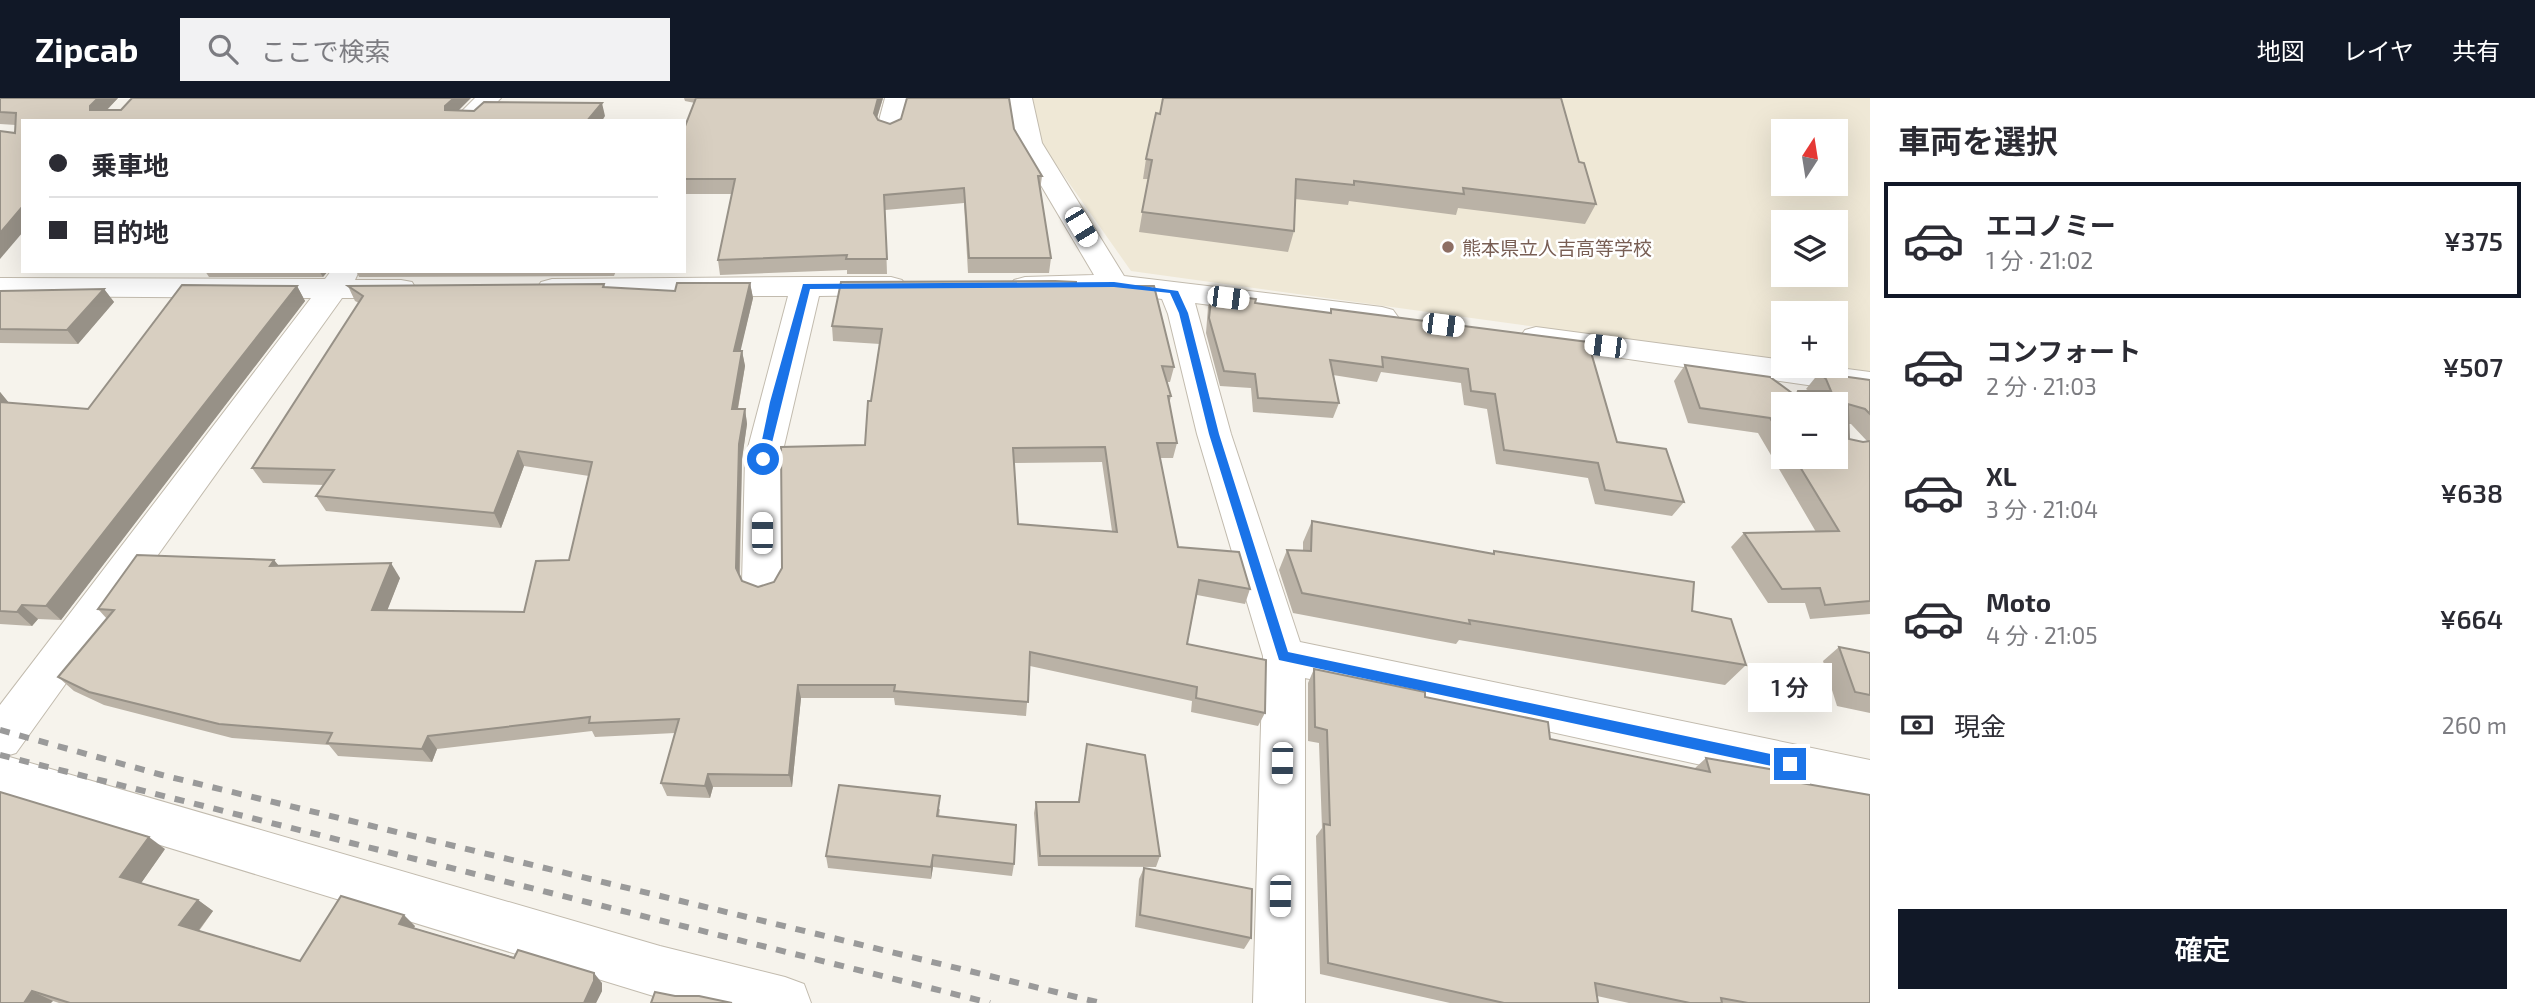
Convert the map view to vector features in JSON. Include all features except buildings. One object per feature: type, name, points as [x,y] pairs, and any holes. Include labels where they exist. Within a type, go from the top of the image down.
[{"type":"street","points":[[466,119],[489,98]]},
{"type":"street","points":[[890,128],[897,98]]},
{"type":"street","points":[[1020,98],[1029,143],[1114,284]]},
{"type":"street","points":[[0,739],[339,280]]},
{"type":"street","points":[[0,287],[339,280],[430,288]]},
{"type":"street","points":[[996,286],[1114,284],[1410,321]]},
{"type":"street","points":[[762,583],[763,459],[775,402],[806,286]]},
{"type":"street","points":[[528,288],[915,286]]},
{"type":"street","points":[[1174,291],[1184,313],[1214,434],[1283,656],[1279,1003]]},
{"type":"street","points":[[1507,333],[1870,383]]},
{"type":"street","points":[[1750,366],[1784,392]]},
{"type":"street","points":[[1283,656],[1870,781]]},
{"type":"street","points":[[0,775],[646,968],[785,1003]]},
{"type":"shaded area","name":"熊本県立人吉高等学校","points":[[1032,98],[1870,98],[1870,372],[1848,369],[1848,301],[1771,301],[1771,359],[1131,271],[1043,146]]},
{"type":"railway","points":[[0,730],[162,775],[1101,1003]]},
{"type":"railway","points":[[0,755],[990,1003]]},
{"type":"place","name":"熊本県立人吉高等学校","points":[[1448,247]]},
{"type":"route","points":[[763,459],[775,402],[806,286],[1114,284],[1174,291],[1184,313],[1214,434],[1283,656],[1790,764]]}]
